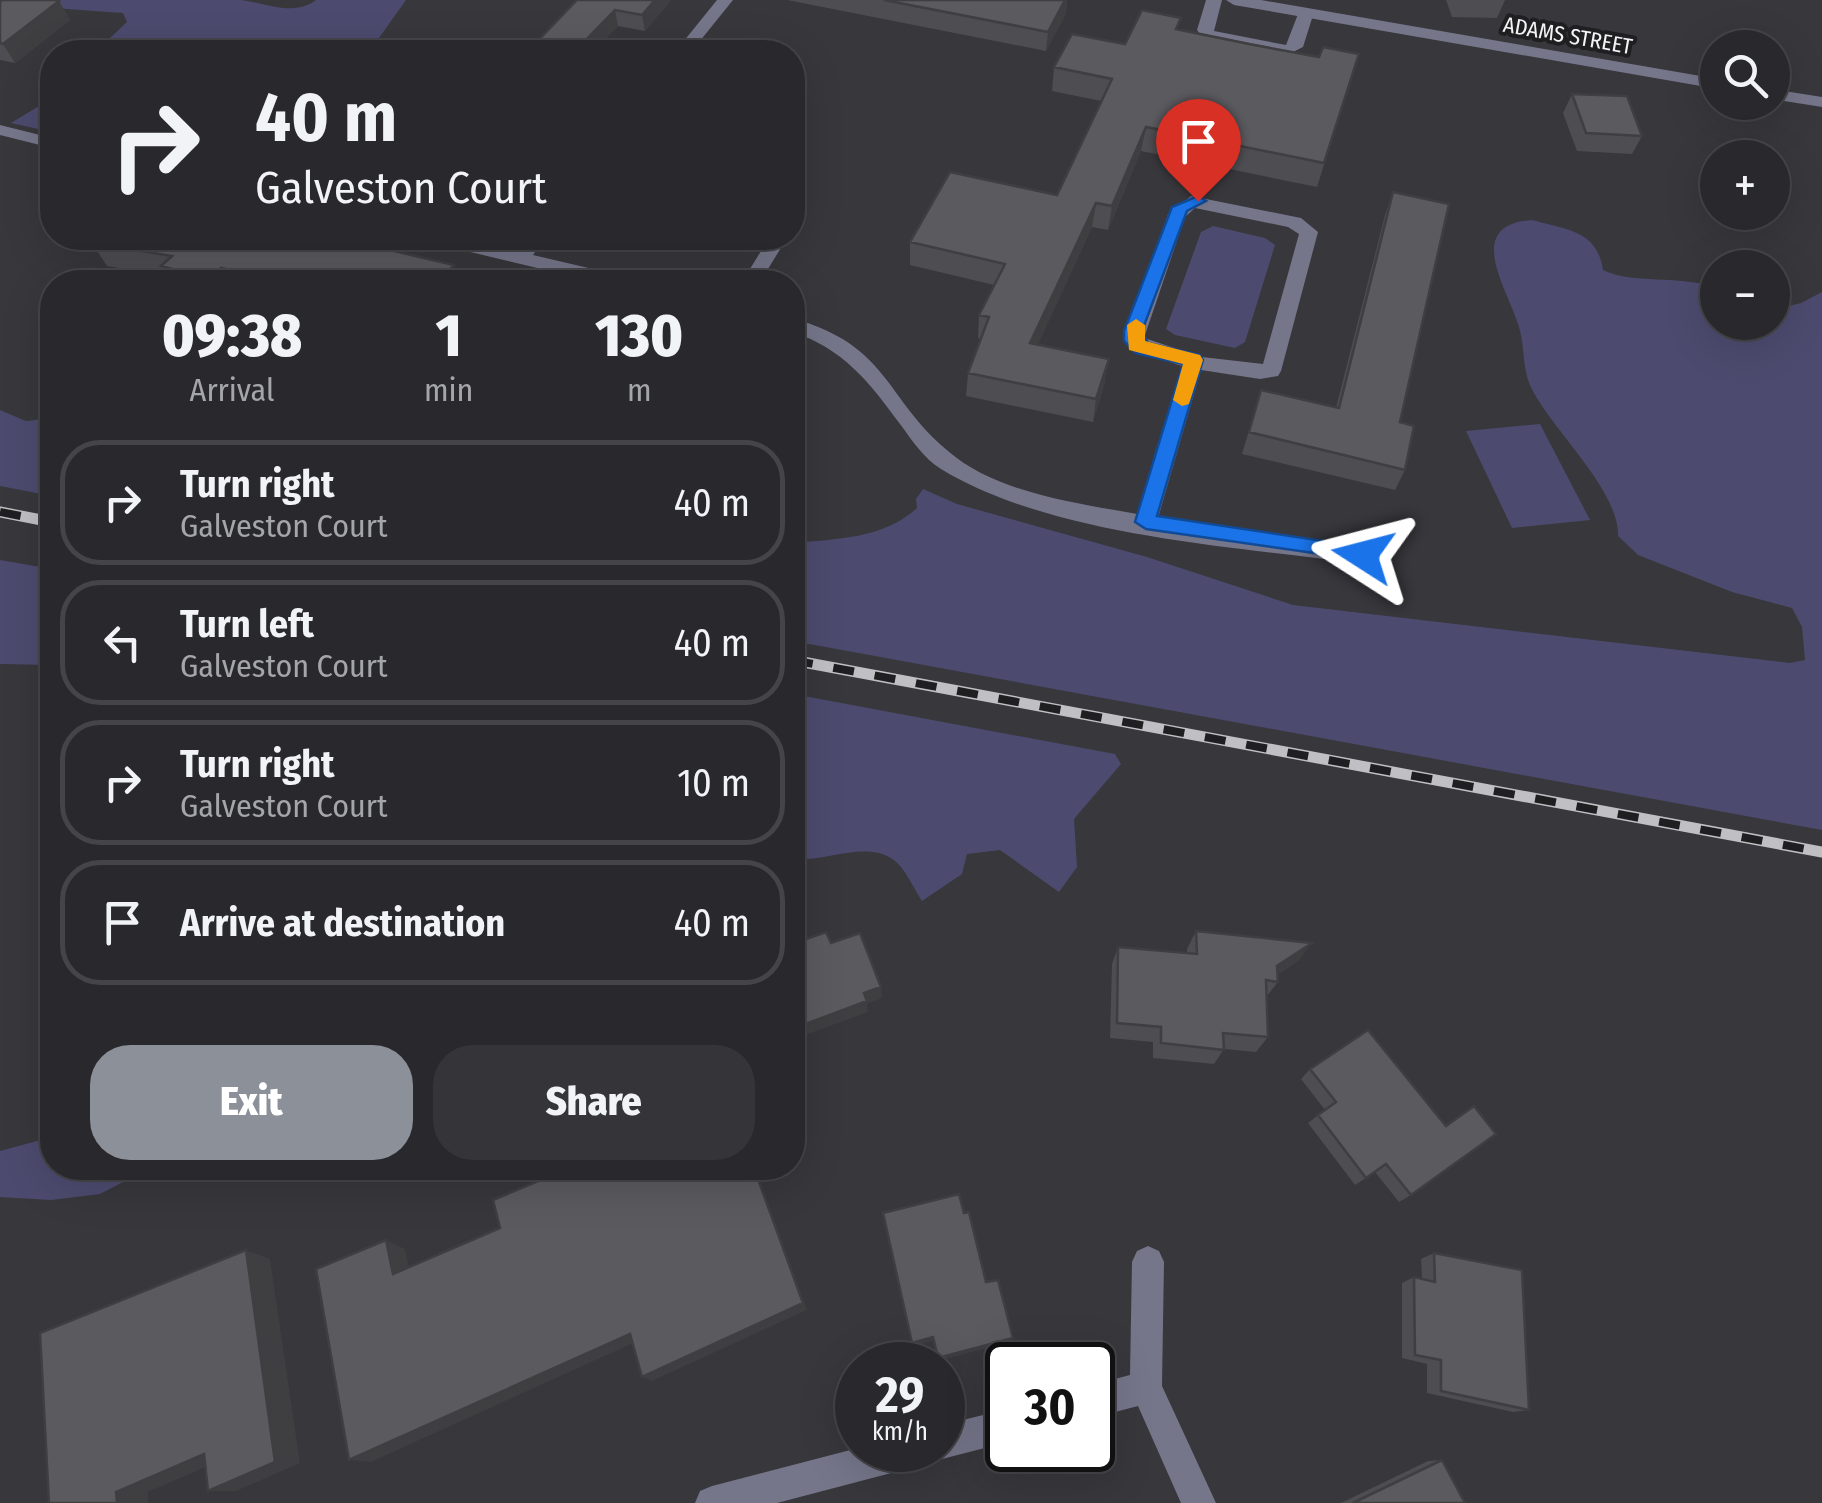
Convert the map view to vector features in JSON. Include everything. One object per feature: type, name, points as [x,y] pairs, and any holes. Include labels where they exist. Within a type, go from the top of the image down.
[{"type":"street","points":[[693,40],[725,0]]},
{"type":"street","points":[[1214,0],[1206,30],[1209,35],[1287,50],[1295,47],[1306,12]]},
{"type":"street","name":"ADAMS STREET","points":[[1234,0],[1700,81]]},
{"type":"street","points":[[1790,97],[1822,102]]},
{"type":"street","points":[[0,130],[40,140]]},
{"type":"street","points":[[1203,202],[1305,228],[1310,236],[1274,368],[1257,373],[1194,360],[1142,348],[1133,341],[1180,207],[1203,202]]},
{"type":"street","points":[[487,250],[570,270]]},
{"type":"street","points":[[520,258],[526,250]]},
{"type":"street","points":[[805,330],[846,345],[886,386],[931,448],[965,472],[1055,503],[1146,522],[1363,555]]},
{"type":"street","points":[[1146,522],[1194,360]]},
{"type":"street","points":[[1148,1262],[1146,1387],[1199,1503]]},
{"type":"street","points":[[1115,1396],[1146,1387]]},
{"type":"street","points":[[712,1503],[835,1471]]},
{"type":"shaded area","points":[[47,0],[241,0],[298,8],[316,0],[406,0],[378,40],[108,40],[127,22],[123,13],[39,7]]},
{"type":"shaded area","points":[[40,105],[40,129],[11,123]]},
{"type":"shaded area","points":[[1532,220],[1587,239],[1600,257],[1603,270],[1615,275],[1700,284],[1700,340],[1790,340],[1790,306],[1822,292],[1822,830],[805,643],[805,542],[858,536],[889,526],[917,508],[916,499],[923,489],[957,504],[1147,557],[1293,605],[1790,663],[1805,660],[1802,627],[1792,608],[1732,592],[1638,555],[1618,536],[1616,519],[1598,482],[1530,385],[1519,327],[1495,261],[1494,246],[1499,233],[1511,224]]},
{"type":"shaded area","points":[[1213,226],[1265,238],[1275,245],[1245,342],[1235,348],[1175,335],[1166,329],[1201,232]]},
{"type":"shaded area","points":[[0,410],[26,421],[40,419],[40,494],[0,486]]},
{"type":"shaded area","points":[[1540,424],[1590,520],[1512,528],[1466,431]]},
{"type":"shaded area","points":[[0,560],[40,567],[40,665],[0,664]]},
{"type":"shaded area","points":[[805,696],[1115,754],[1121,764],[1074,819],[1077,867],[1059,892],[1000,850],[967,854],[962,874],[922,901],[895,861],[872,852],[805,859]]},
{"type":"shaded area","points":[[40,1140],[40,1180],[127,1180],[100,1194],[51,1200],[0,1197],[0,1151]]},
{"type":"building","points":[[2,0],[57,0],[59,1],[3,44]]},
{"type":"building","points":[[577,0],[655,0],[642,15],[615,10],[586,40],[539,40]]},
{"type":"building","points":[[884,0],[1065,0],[1048,32]]},
{"type":"building","points":[[1142,10],[1181,18],[1176,29],[1249,44],[1319,57],[1323,47],[1359,54],[1324,163],[1146,127],[1112,206],[1096,203],[1030,343],[1109,359],[1096,399],[968,373],[989,317],[979,315],[1005,264],[910,242],[950,172],[1057,195],[1112,79],[1054,67],[1072,34],[1125,44]]},
{"type":"building","points":[[1572,94],[1627,96],[1642,136],[1586,133]]},
{"type":"building","points":[[1393,192],[1449,204],[1400,422],[1414,426],[1405,470],[1249,432],[1261,390],[1339,408]]},
{"type":"building","points":[[135,250],[390,250],[454,265],[449,270],[176,270],[161,266],[172,256]]},
{"type":"building","points":[[1196,931],[1312,943],[1277,966],[1278,982],[1266,980],[1268,1037],[1223,1033],[1224,1050],[1161,1043],[1161,1027],[1117,1023],[1118,947],[1197,954]]},
{"type":"building","points":[[826,932],[831,943],[860,933],[881,987],[864,993],[867,1001],[805,1024],[805,939]]},
{"type":"building","points":[[1368,1030],[1446,1126],[1474,1106],[1496,1134],[1411,1195],[1386,1164],[1366,1178],[1318,1115],[1336,1102],[1310,1069]]},
{"type":"building","points":[[540,1180],[758,1180],[803,1303],[642,1377],[630,1334],[349,1460],[316,1269],[386,1240],[393,1274],[500,1228],[493,1200]]},
{"type":"building","points":[[959,1194],[964,1213],[969,1212],[986,1282],[998,1280],[1013,1338],[985,1342],[985,1345],[965,1351],[965,1342],[934,1342],[933,1337],[912,1342],[883,1213]]},
{"type":"building","points":[[246,1250],[275,1462],[208,1491],[204,1454],[116,1492],[117,1503],[49,1503],[40,1333]]},
{"type":"building","points":[[1434,1253],[1522,1270],[1529,1410],[1441,1391],[1441,1360],[1415,1355],[1414,1277],[1435,1282]]},
{"type":"building","points":[[1442,1460],[1465,1503],[1353,1503]]},
{"type":"railway","points":[[0,512],[40,520]]},
{"type":"railway","points":[[805,662],[1822,852]]},
{"type":"slow traffic","points":[[1136,325],[1132,337],[1136,345],[1194,360],[1182,400]]},
{"type":"route","points":[[1198,201],[1180,207],[1133,331],[1133,341],[1142,348],[1194,360],[1146,522],[1363,555]]}]
